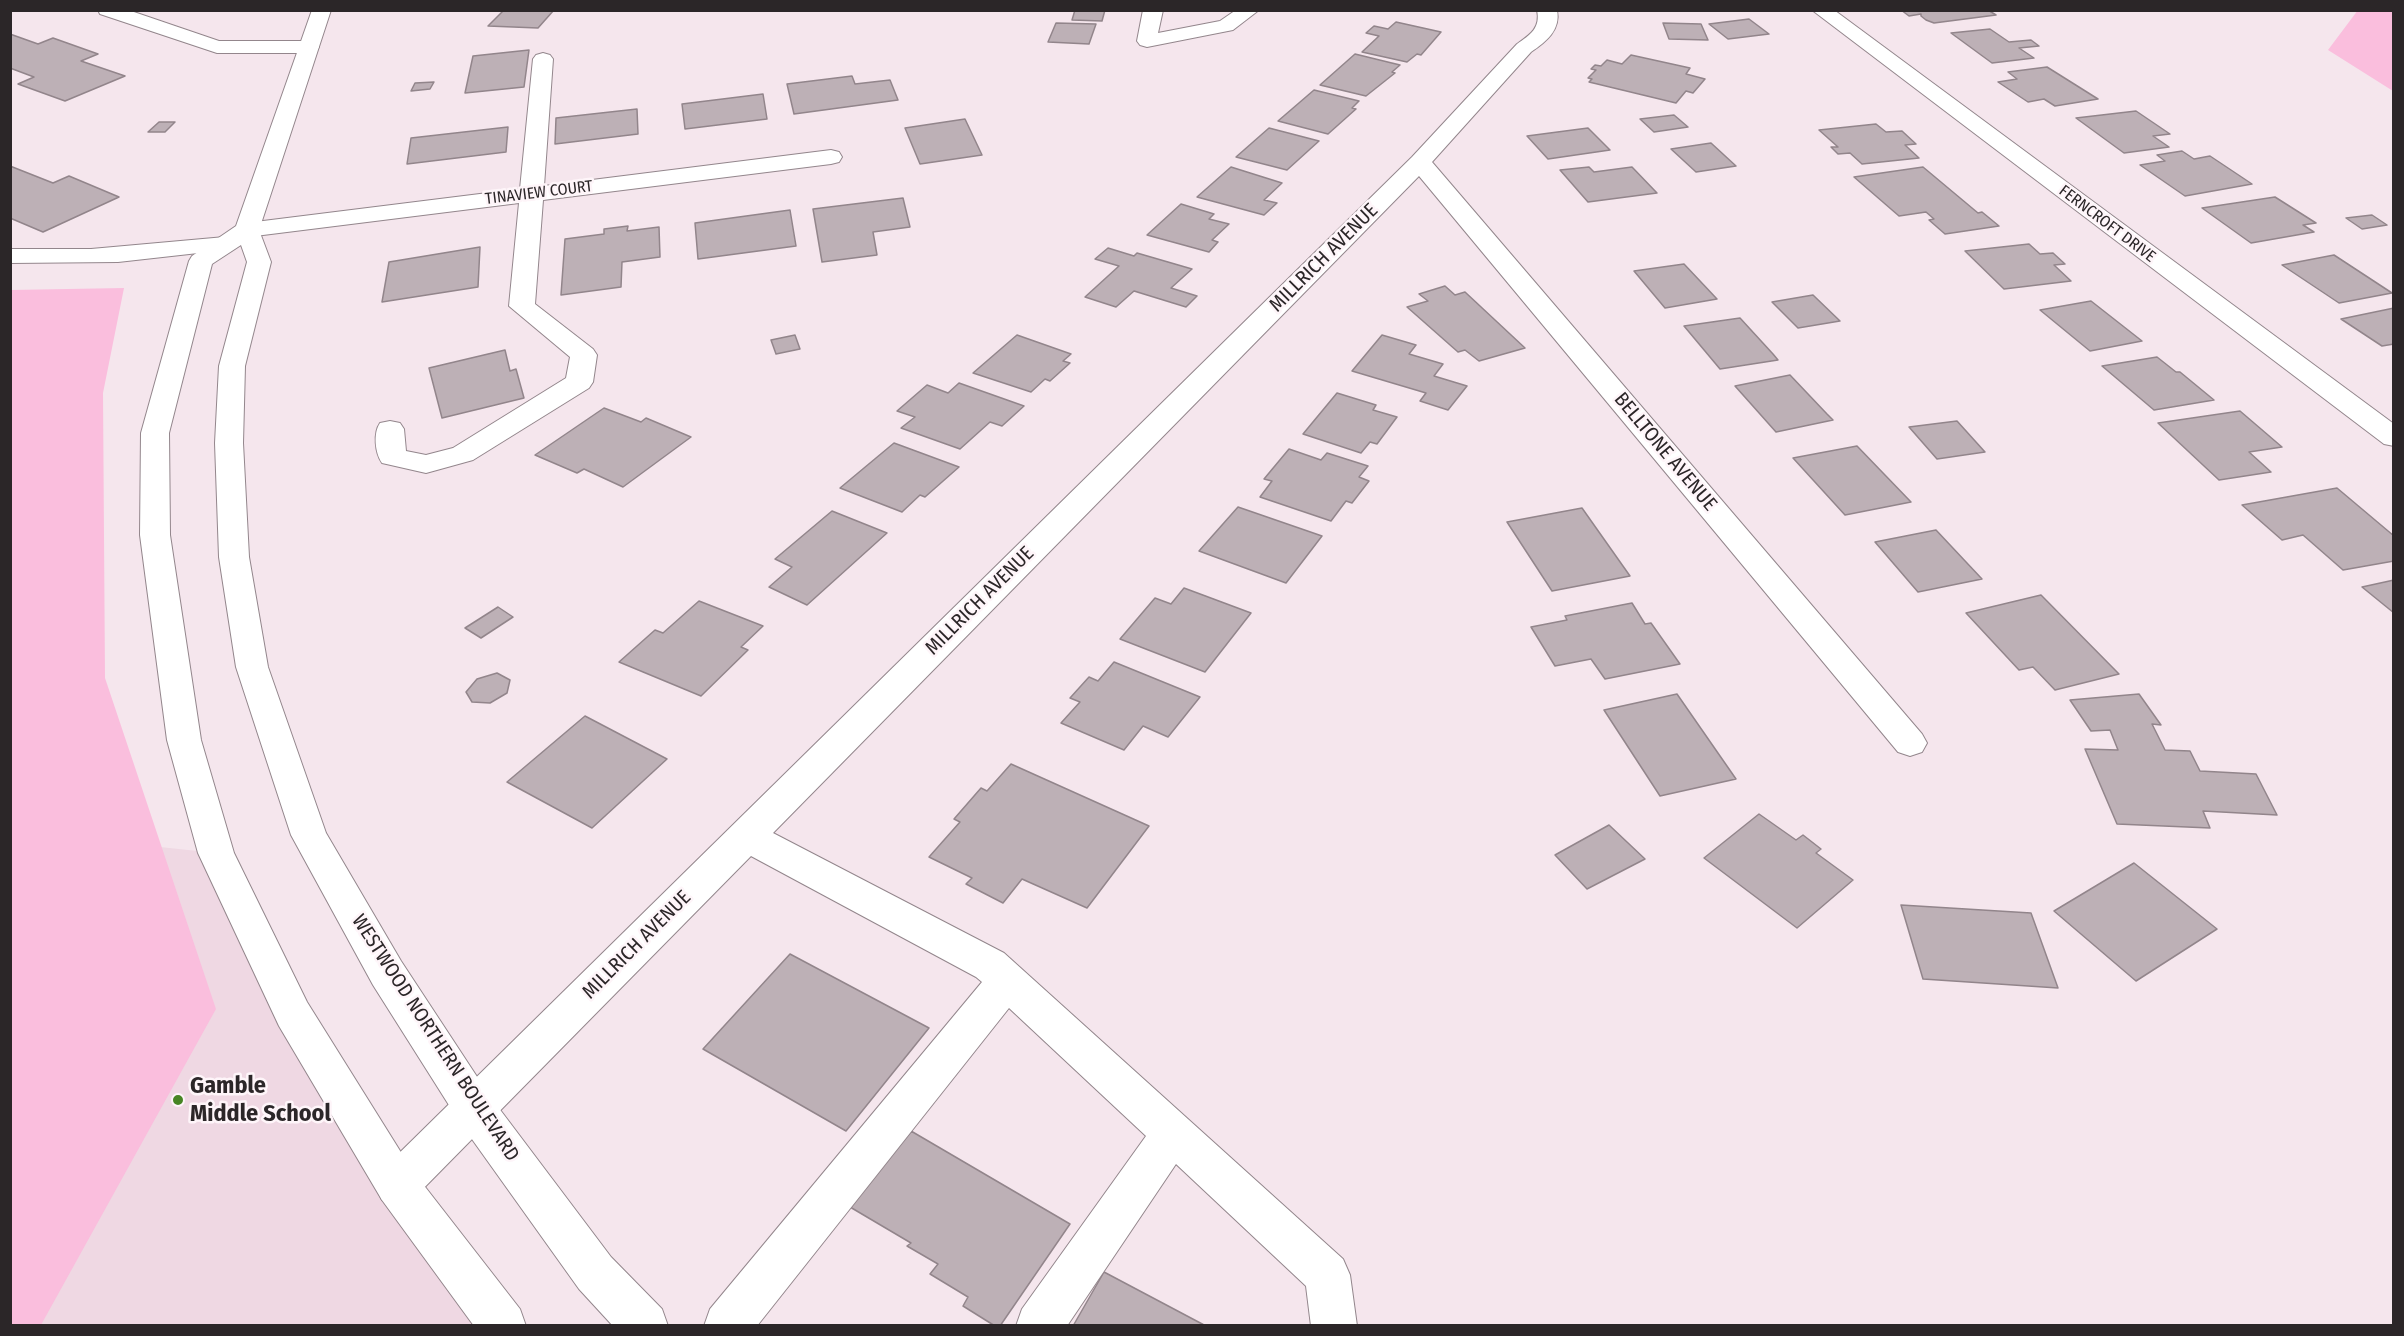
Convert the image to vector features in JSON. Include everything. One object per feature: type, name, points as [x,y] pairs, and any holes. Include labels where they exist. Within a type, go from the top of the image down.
[{"type":"street","points":[[107,10],[217,47],[309,47]]},
{"type":"street","name":"WESTWOOD NORTHERN BOULEVARD","points":[[322,10],[241,239],[259,261],[232,366],[229,443],[234,557],[252,667],[309,835],[387,973],[474,1108],[595,1273],[645,1326]]},
{"type":"street","points":[[1153,10],[1147,41],[1226,26],[1250,10]]},
{"type":"street","name":"MILLRICH AVENUE","points":[[397,1185],[1420,162],[1524,48],[1539,38],[1548,26],[1547,10]]},
{"type":"street","name":"FERNCROFT DRIVE","points":[[1821,10],[2394,438]]},
{"type":"street","points":[[390,429],[392,457],[426,464],[463,454],[579,382],[584,355],[522,306],[543,59]]},
{"type":"street","name":"TINAVIEW COURT","points":[[10,256],[48,258],[124,255],[531,194],[831,157]]},
{"type":"street","name":"BELLTONE AVENUE","points":[[1420,162],[1910,743]]},
{"type":"street","points":[[241,239],[201,261],[155,433],[155,535],[184,740],[216,853],[293,1014],[397,1185],[503,1326]]},
{"type":"street","points":[[746,836],[990,965],[1327,1275],[1334,1326]]},
{"type":"street","points":[[727,1326],[1008,981]]},
{"type":"street","points":[[1039,1326],[1173,1133]]},
{"type":"shaded area","points":[[2358,10],[2393,11],[2393,91],[2328,50]]},
{"type":"shaded area","points":[[124,288],[103,393],[105,678],[216,1009],[41,1325],[11,1325],[11,290]]},
{"type":"shaded area","name":"Gamble Middle School","points":[[11,831],[216,853],[503,1325],[11,1326]]},
{"type":"building","points":[[504,10],[554,10],[538,28],[488,26]]},
{"type":"building","points":[[1075,10],[1105,10],[1102,21],[1072,20]]},
{"type":"building","points":[[1901,10],[1988,10],[1996,15],[1934,23],[1926,20],[1921,14],[1909,16]]},
{"type":"building","points":[[1749,19],[1769,34],[1728,39],[1709,24]]},
{"type":"building","points":[[1396,22],[1441,32],[1421,55],[1417,54],[1407,62],[1362,52],[1379,36],[1366,33],[1374,26],[1388,29]]},
{"type":"building","points":[[1056,23],[1096,24],[1089,44],[1048,42]]},
{"type":"building","points":[[1663,23],[1701,24],[1708,40],[1669,39]]},
{"type":"building","points":[[1990,29],[2009,42],[2031,40],[2039,46],[2019,48],[2034,58],[1992,63],[1951,33]]},
{"type":"building","points":[[10,34],[38,44],[53,38],[98,54],[81,61],[125,76],[65,101],[18,84],[34,77],[10,68]]},
{"type":"building","points":[[529,50],[524,87],[465,93],[473,56]]},
{"type":"building","points":[[1355,54],[1400,65],[1392,72],[1395,73],[1366,96],[1320,85]]},
{"type":"building","points":[[1631,55],[1690,68],[1686,74],[1705,79],[1693,93],[1686,91],[1676,103],[1589,82],[1592,79],[1588,78],[1596,70],[1591,69],[1595,65],[1601,66],[1607,60],[1622,64]]},
{"type":"building","points":[[2047,67],[2098,99],[2055,106],[2044,99],[2028,102],[1998,82],[2017,79],[2008,72]]},
{"type":"building","points":[[852,76],[855,84],[890,80],[898,100],[794,114],[787,84]]},
{"type":"building","points":[[434,82],[430,89],[411,91],[415,83]]},
{"type":"building","points":[[1314,90],[1359,101],[1352,108],[1356,109],[1328,134],[1278,121]]},
{"type":"building","points":[[763,94],[767,119],[685,129],[682,104]]},
{"type":"building","points":[[637,109],[638,134],[555,144],[556,118]]},
{"type":"building","points":[[2136,111],[2170,134],[2153,136],[2169,147],[2124,153],[2076,118]]},
{"type":"building","points":[[1674,115],[1688,127],[1654,132],[1640,119]]},
{"type":"building","points":[[965,119],[982,155],[920,164],[905,128]]},
{"type":"building","points":[[159,122],[175,122],[165,132],[148,132]]},
{"type":"building","points":[[1876,124],[1886,132],[1902,131],[1916,144],[1905,145],[1919,158],[1862,164],[1850,153],[1838,154],[1831,147],[1838,147],[1819,130]]},
{"type":"building","points":[[508,127],[506,152],[407,164],[411,138]]},
{"type":"building","points":[[1269,128],[1319,141],[1287,170],[1236,157]]},
{"type":"building","points":[[1588,128],[1610,150],[1548,159],[1527,136]]},
{"type":"building","points":[[1711,143],[1736,166],[1696,172],[1671,149]]},
{"type":"building","points":[[2182,151],[2194,159],[2210,156],[2252,184],[2185,196],[2140,165],[2165,161],[2157,155]]},
{"type":"building","points":[[10,166],[53,183],[69,176],[119,197],[43,232],[10,218]]},
{"type":"building","points":[[1231,167],[1282,183],[1264,200],[1277,203],[1264,215],[1197,197]]},
{"type":"building","points":[[1589,167],[1594,172],[1632,167],[1657,193],[1588,202],[1560,170]]},
{"type":"building","points":[[1923,167],[1978,213],[1982,212],[1999,226],[1945,234],[1929,220],[1934,219],[1926,212],[1899,216],[1854,177]]},
{"type":"building","points":[[2275,197],[2316,223],[2303,225],[2314,232],[2251,243],[2202,208]]},
{"type":"building","points":[[903,198],[910,227],[873,232],[877,255],[822,262],[813,209]]},
{"type":"building","points":[[1181,204],[1214,214],[1209,219],[1229,224],[1212,240],[1218,242],[1209,252],[1147,235]]},
{"type":"building","points":[[790,210],[796,246],[698,259],[695,223]]},
{"type":"building","points":[[2372,215],[2387,225],[2362,229],[2346,218]]},
{"type":"building","points":[[628,226],[627,231],[659,227],[660,257],[622,262],[621,287],[561,295],[565,239],[604,234],[604,229]]},
{"type":"building","points":[[2029,244],[2040,254],[2053,253],[2065,264],[2054,265],[2071,281],[2004,289],[1965,251]]},
{"type":"building","points":[[480,247],[478,287],[382,302],[389,262]]},
{"type":"building","points":[[1108,248],[1134,256],[1137,253],[1192,269],[1171,288],[1197,296],[1186,307],[1134,291],[1116,307],[1085,297],[1119,266],[1095,259]]},
{"type":"building","points":[[2334,255],[2392,293],[2339,303],[2282,265]]},
{"type":"building","points":[[1684,264],[1717,299],[1665,308],[1634,271]]},
{"type":"building","points":[[1445,286],[1455,295],[1465,292],[1525,348],[1479,361],[1465,350],[1458,352],[1407,307],[1428,301],[1419,294]]},
{"type":"building","points":[[1813,295],[1840,321],[1798,328],[1772,302]]},
{"type":"building","points":[[2091,301],[2142,341],[2090,351],[2040,310]]},
{"type":"building","points":[[2394,308],[2394,344],[2382,346],[2341,319]]},
{"type":"building","points":[[1740,318],[1778,360],[1720,369],[1684,326]]},
{"type":"building","points":[[795,335],[800,349],[776,354],[771,340]]},
{"type":"building","points":[[1017,335],[1071,354],[1063,361],[1070,363],[1050,381],[1045,379],[1031,392],[973,373]]},
{"type":"building","points":[[1382,335],[1416,345],[1409,354],[1443,364],[1434,376],[1467,386],[1448,410],[1420,401],[1426,393],[1352,371]]},
{"type":"building","points":[[505,350],[510,371],[516,369],[524,398],[442,418],[429,368]]},
{"type":"building","points":[[2157,357],[2176,372],[2180,372],[2214,400],[2154,410],[2102,366]]},
{"type":"building","points":[[1790,375],[1833,420],[1776,432],[1735,386]]},
{"type":"building","points":[[959,383],[1024,406],[1002,426],[990,422],[960,449],[901,428],[915,417],[897,411],[927,385],[948,393]]},
{"type":"building","points":[[1337,393],[1376,405],[1373,410],[1397,417],[1377,444],[1370,442],[1361,453],[1303,434]]},
{"type":"building","points":[[604,408],[641,422],[646,418],[691,437],[623,487],[584,469],[577,473],[535,455]]},
{"type":"building","points":[[2240,411],[2282,447],[2249,452],[2271,472],[2219,480],[2158,423]]},
{"type":"building","points":[[1957,421],[1985,452],[1937,459],[1909,427]]},
{"type":"building","points":[[894,443],[959,467],[925,497],[920,495],[902,512],[840,488]]},
{"type":"building","points":[[1857,446],[1911,502],[1845,515],[1793,458]]},
{"type":"building","points":[[1289,449],[1321,460],[1327,453],[1368,466],[1359,477],[1369,481],[1352,503],[1346,501],[1331,521],[1260,497],[1272,481],[1264,479]]},
{"type":"building","points":[[2337,488],[2394,536],[2394,561],[2343,570],[2303,535],[2282,540],[2242,505]]},
{"type":"building","points":[[1238,507],[1322,536],[1286,583],[1199,551]]},
{"type":"building","points":[[1582,508],[1630,576],[1552,591],[1507,522]]},
{"type":"building","points":[[832,511],[887,533],[807,605],[769,587],[792,567],[775,559]]},
{"type":"building","points":[[1936,530],[1982,579],[1918,592],[1875,542]]},
{"type":"building","points":[[2394,580],[2394,613],[2362,587]]},
{"type":"building","points":[[1184,588],[1251,613],[1205,672],[1120,639],[1155,598],[1171,604]]},
{"type":"building","points":[[2041,595],[2119,674],[2055,690],[2033,667],[2019,670],[1966,613]]},
{"type":"building","points":[[699,601],[763,626],[741,647],[748,650],[701,696],[619,662],[655,630],[663,633]]},
{"type":"building","points":[[1632,603],[1645,624],[1651,623],[1680,664],[1605,679],[1591,659],[1555,666],[1531,627],[1567,620],[1565,616]]},
{"type":"building","points":[[498,607],[513,617],[481,638],[465,628]]},
{"type":"building","points":[[1114,662],[1200,697],[1168,737],[1143,726],[1124,750],[1061,723],[1080,702],[1070,698],[1089,677],[1098,681]]},
{"type":"building","points":[[497,673],[510,680],[507,693],[490,703],[472,702],[466,692],[477,679]]},
{"type":"building","points":[[1677,694],[1736,779],[1660,796],[1604,710]]},
{"type":"building","points":[[2139,694],[2161,725],[2152,724],[2165,750],[2190,751],[2200,771],[2256,774],[2277,815],[2203,811],[2210,828],[2117,824],[2085,749],[2118,750],[2110,730],[2091,731],[2070,700]]},
{"type":"building","points":[[585,716],[667,759],[592,828],[507,782]]},
{"type":"building","points":[[1011,764],[1149,826],[1087,908],[1022,879],[1003,903],[966,884],[972,878],[929,857],[960,822],[954,819],[981,788],[987,791]]},
{"type":"building","points":[[1759,814],[1796,840],[1803,835],[1821,849],[1816,853],[1853,880],[1797,928],[1704,858]]},
{"type":"building","points":[[1609,825],[1645,859],[1587,889],[1555,855]]},
{"type":"building","points":[[2134,863],[2217,929],[2136,981],[2054,911]]},
{"type":"building","points":[[1901,905],[2031,913],[2058,988],[1923,979]]},
{"type":"building","points":[[790,954],[929,1028],[846,1131],[703,1049]]},
{"type":"building","points":[[911,1131],[1070,1224],[1000,1326],[995,1326],[963,1306],[968,1297],[930,1274],[938,1264],[907,1246],[911,1243],[850,1207]]},
{"type":"building","points":[[1104,1272],[1206,1326],[1073,1326]]},
{"type":"place","name":"Gamble Middle School","points":[[178,1100]]}]
